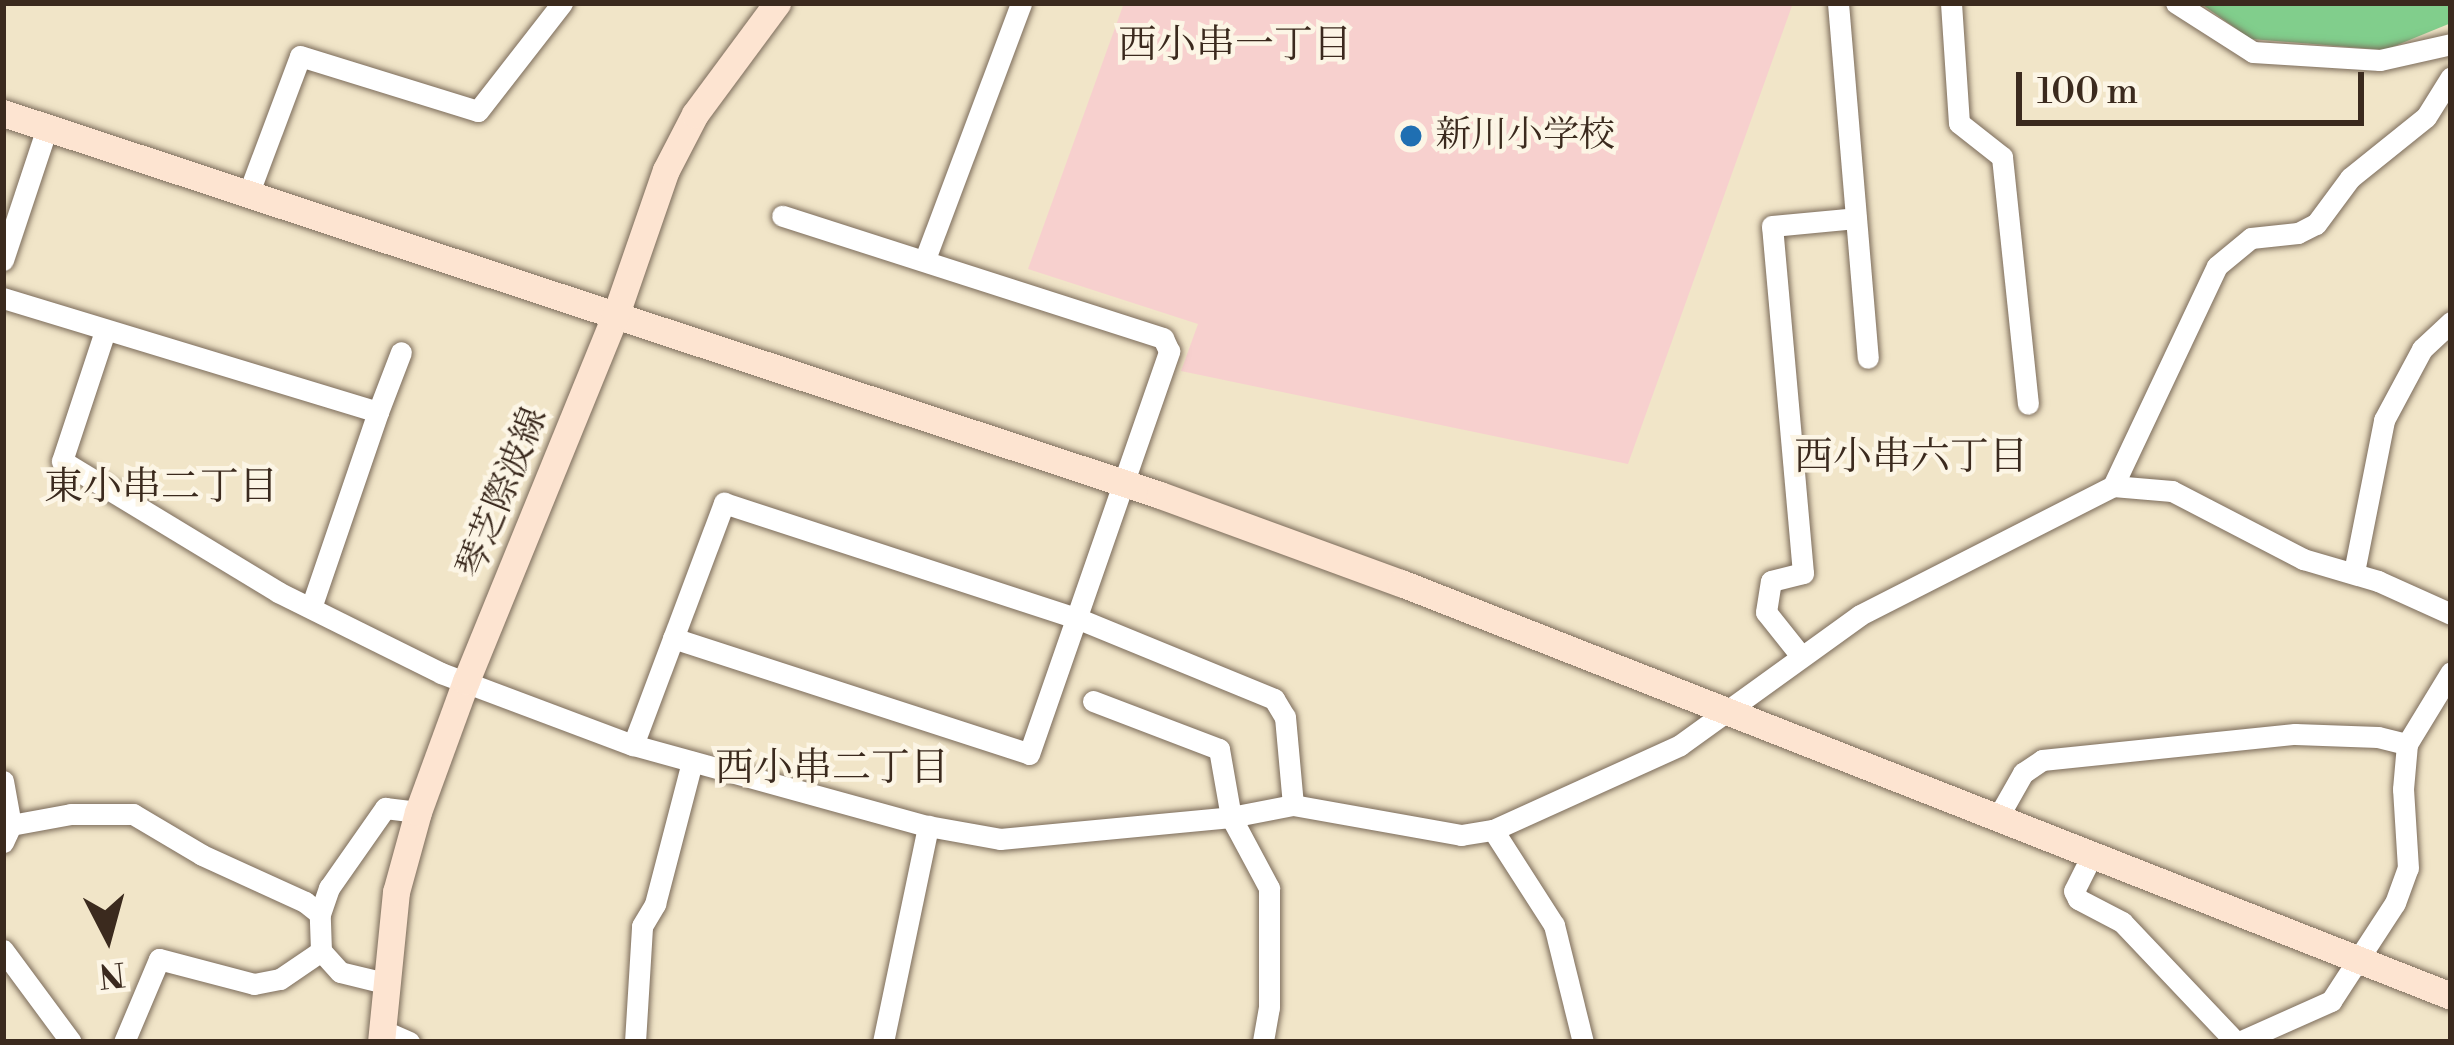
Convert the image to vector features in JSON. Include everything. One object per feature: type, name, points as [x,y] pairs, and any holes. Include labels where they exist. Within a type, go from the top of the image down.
[{"type":"street","points":[[249,192],[300,56],[478,111],[562,3]]},
{"type":"street","name":"琴芝際波線","points":[[381,1036],[396,892],[418,812],[466,681],[616,314],[666,170],[695,114],[777,3]]},
{"type":"street","points":[[925,259],[1021,3]]},
{"type":"street","points":[[1838,3],[1868,358]]},
{"type":"street","points":[[1951,3],[1959,123],[2002,157],[2028,404]]},
{"type":"street","points":[[2176,3],[2253,52],[2380,60],[2451,44]]},
{"type":"street","points":[[2113,486],[2216,266],[2252,238],[2298,233],[2316,224],[2350,178],[2426,116],[2451,77]]},
{"type":"street","points":[[3,113],[1125,484],[1401,583],[2451,997]]},
{"type":"street","points":[[3,260],[47,128]]},
{"type":"street","points":[[673,638],[1028,754],[1079,619],[1169,350],[1163,338],[782,216]]},
{"type":"street","points":[[1801,656],[1766,612],[1771,581],[1803,573],[1772,226],[1856,218]]},
{"type":"street","points":[[3,298],[378,412]]},
{"type":"street","points":[[2354,572],[2384,420],[2411,364],[2451,322]]},
{"type":"street","points":[[105,331],[62,461],[310,608],[466,681],[633,745],[928,826],[1000,839],[1231,817],[1293,805],[1461,835],[1493,830],[1680,746],[1860,615],[2113,486],[2172,491],[2303,559],[2354,572],[2451,614]]},
{"type":"street","points":[[310,608],[401,352]]},
{"type":"street","points":[[633,745],[724,503],[1079,619],[1274,699],[1285,717],[1293,805]]},
{"type":"street","points":[[2092,855],[2074,891],[2078,899],[2122,922],[2237,1042],[2331,1001],[2395,903],[2408,868],[2403,789],[2407,744],[2451,672]]},
{"type":"street","points":[[1093,701],[1219,749],[1231,817],[1269,888],[1269,1007],[1263,1042]]},
{"type":"street","points":[[1997,817],[2024,773],[2056,758],[2295,734],[2378,737],[2407,744]]},
{"type":"street","points":[[635,1042],[642,926],[656,904],[692,762]]},
{"type":"street","points":[[3,781],[7,833],[71,814],[133,814],[202,855],[305,902],[320,914]]},
{"type":"street","points":[[385,982],[340,972],[321,951],[320,914],[329,888],[385,808],[418,812]]},
{"type":"street","points":[[883,1042],[928,826]]},
{"type":"street","points":[[1493,830],[1554,925],[1583,1042]]},
{"type":"street","points":[[3,950],[71,1042]]},
{"type":"street","points":[[124,1042],[159,958],[254,984],[280,979],[321,951]]},
{"type":"street","points":[[381,1036],[409,1042]]},
{"type":"shaded area","name":"新川小学校","points":[[1124,3],[1793,3],[1628,464],[1181,371],[1198,324],[1028,269]]},
{"type":"green space","points":[[2200,3],[2451,3],[2451,23],[2385,50],[2251,39]]},
{"type":"place","name":"新川小学校","points":[[1411,136]]},
{"type":"district","name":"西小串一丁目","points":[[1235,46]]},
{"type":"district","name":"西小串六丁目","points":[[1911,458]]},
{"type":"district","name":"東小串二丁目","points":[[161,488]]},
{"type":"district","name":"西小串二丁目","points":[[832,769]]}]
